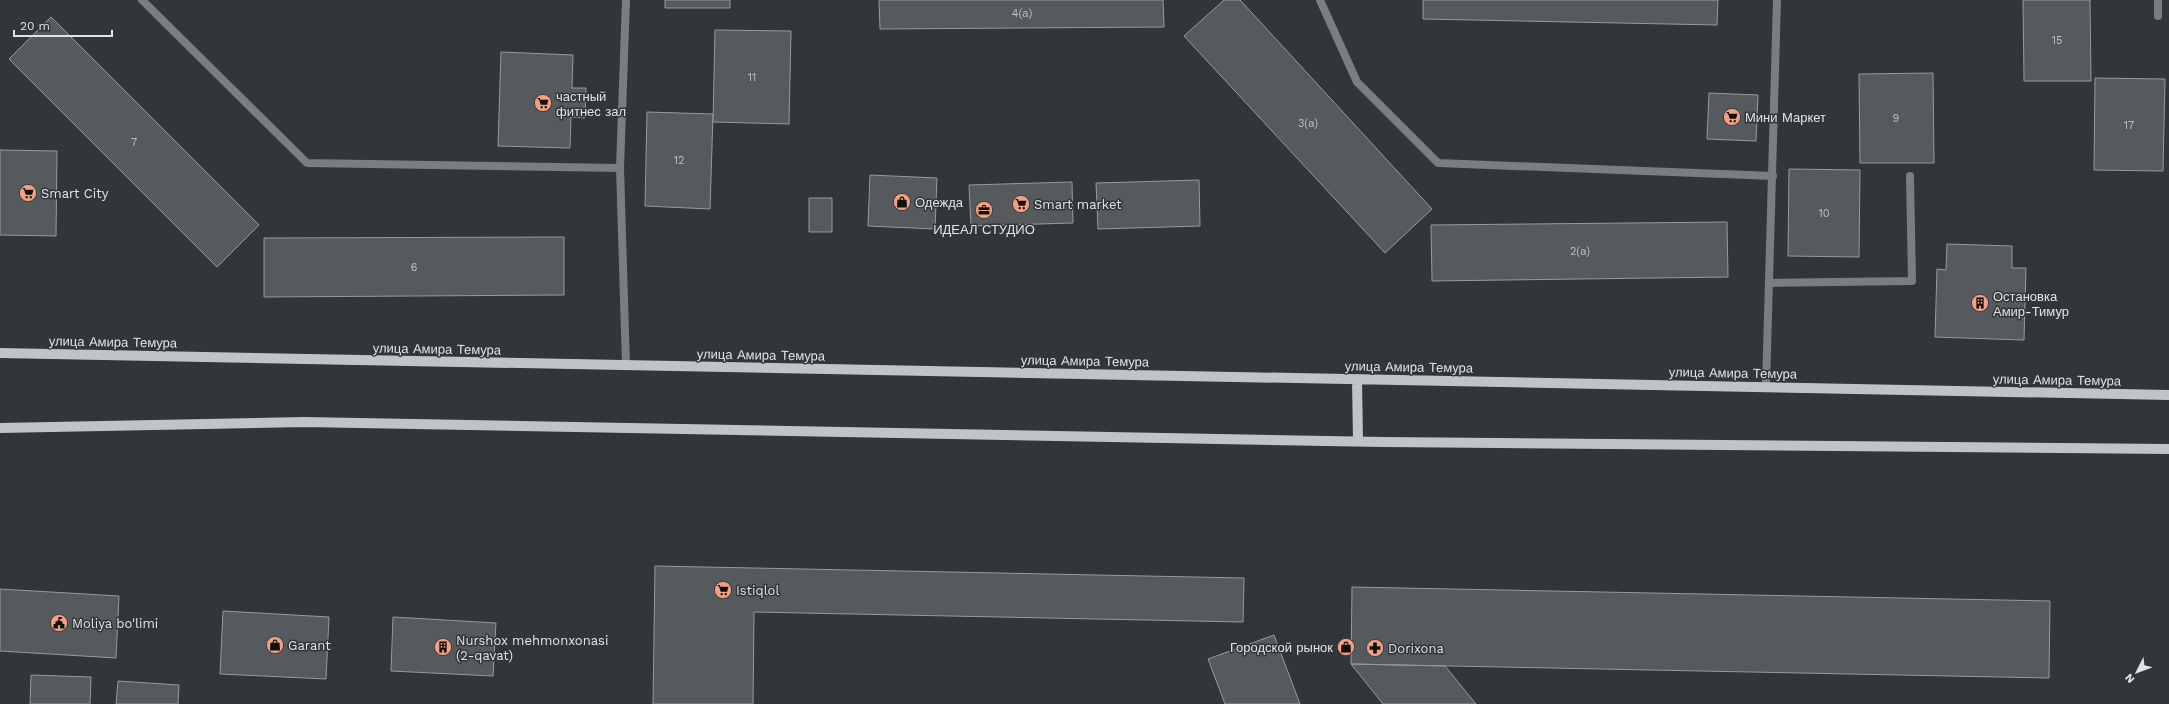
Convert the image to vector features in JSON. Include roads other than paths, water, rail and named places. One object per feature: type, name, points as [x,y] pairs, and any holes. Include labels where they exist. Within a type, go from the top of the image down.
[{"type":"main road","name":"улица Амира Темура","points":[[0,353],[2169,395]]},
{"type":"main road","points":[[1357,379],[1358,441]]},
{"type":"main road","points":[[0,428],[305,422],[1358,441],[2169,449]]},
{"type":"lane","points":[[142,0],[307,163],[620,168]]},
{"type":"lane","points":[[626,0],[620,168],[626,365]]},
{"type":"lane","points":[[1320,0],[1357,82],[1438,163],[1772,176]]},
{"type":"lane","points":[[1766,386],[1778,0]]},
{"type":"lane","points":[[2158,0],[2158,16]]},
{"type":"lane","points":[[1769,283],[1912,281],[1910,176]]},
{"type":"place","name":"частный фитнес зал","points":[[543,103]]},
{"type":"place","name":"Мини Маркет","points":[[1732,117]]},
{"type":"place","name":"Smart City","points":[[28,193]]},
{"type":"place","name":"Одежда","points":[[902,202]]},
{"type":"place","name":"Smart market","points":[[1021,204]]},
{"type":"place","name":"ИДЕАЛ СТУДИО","points":[[984,210]]},
{"type":"place","name":"Остановка Амир-Тимур","points":[[1980,303]]},
{"type":"place","name":"Istiqlol","points":[[723,590]]},
{"type":"place","name":"Moliya bo'limi","points":[[59,623]]},
{"type":"place","name":"Garant","points":[[275,645]]},
{"type":"place","name":"Nurshox mehmonxonasi (2-qavat)","points":[[443,647]]},
{"type":"place","name":"Городской рынок","points":[[1346,647]]},
{"type":"place","name":"Dorixona","points":[[1375,648]]}]
